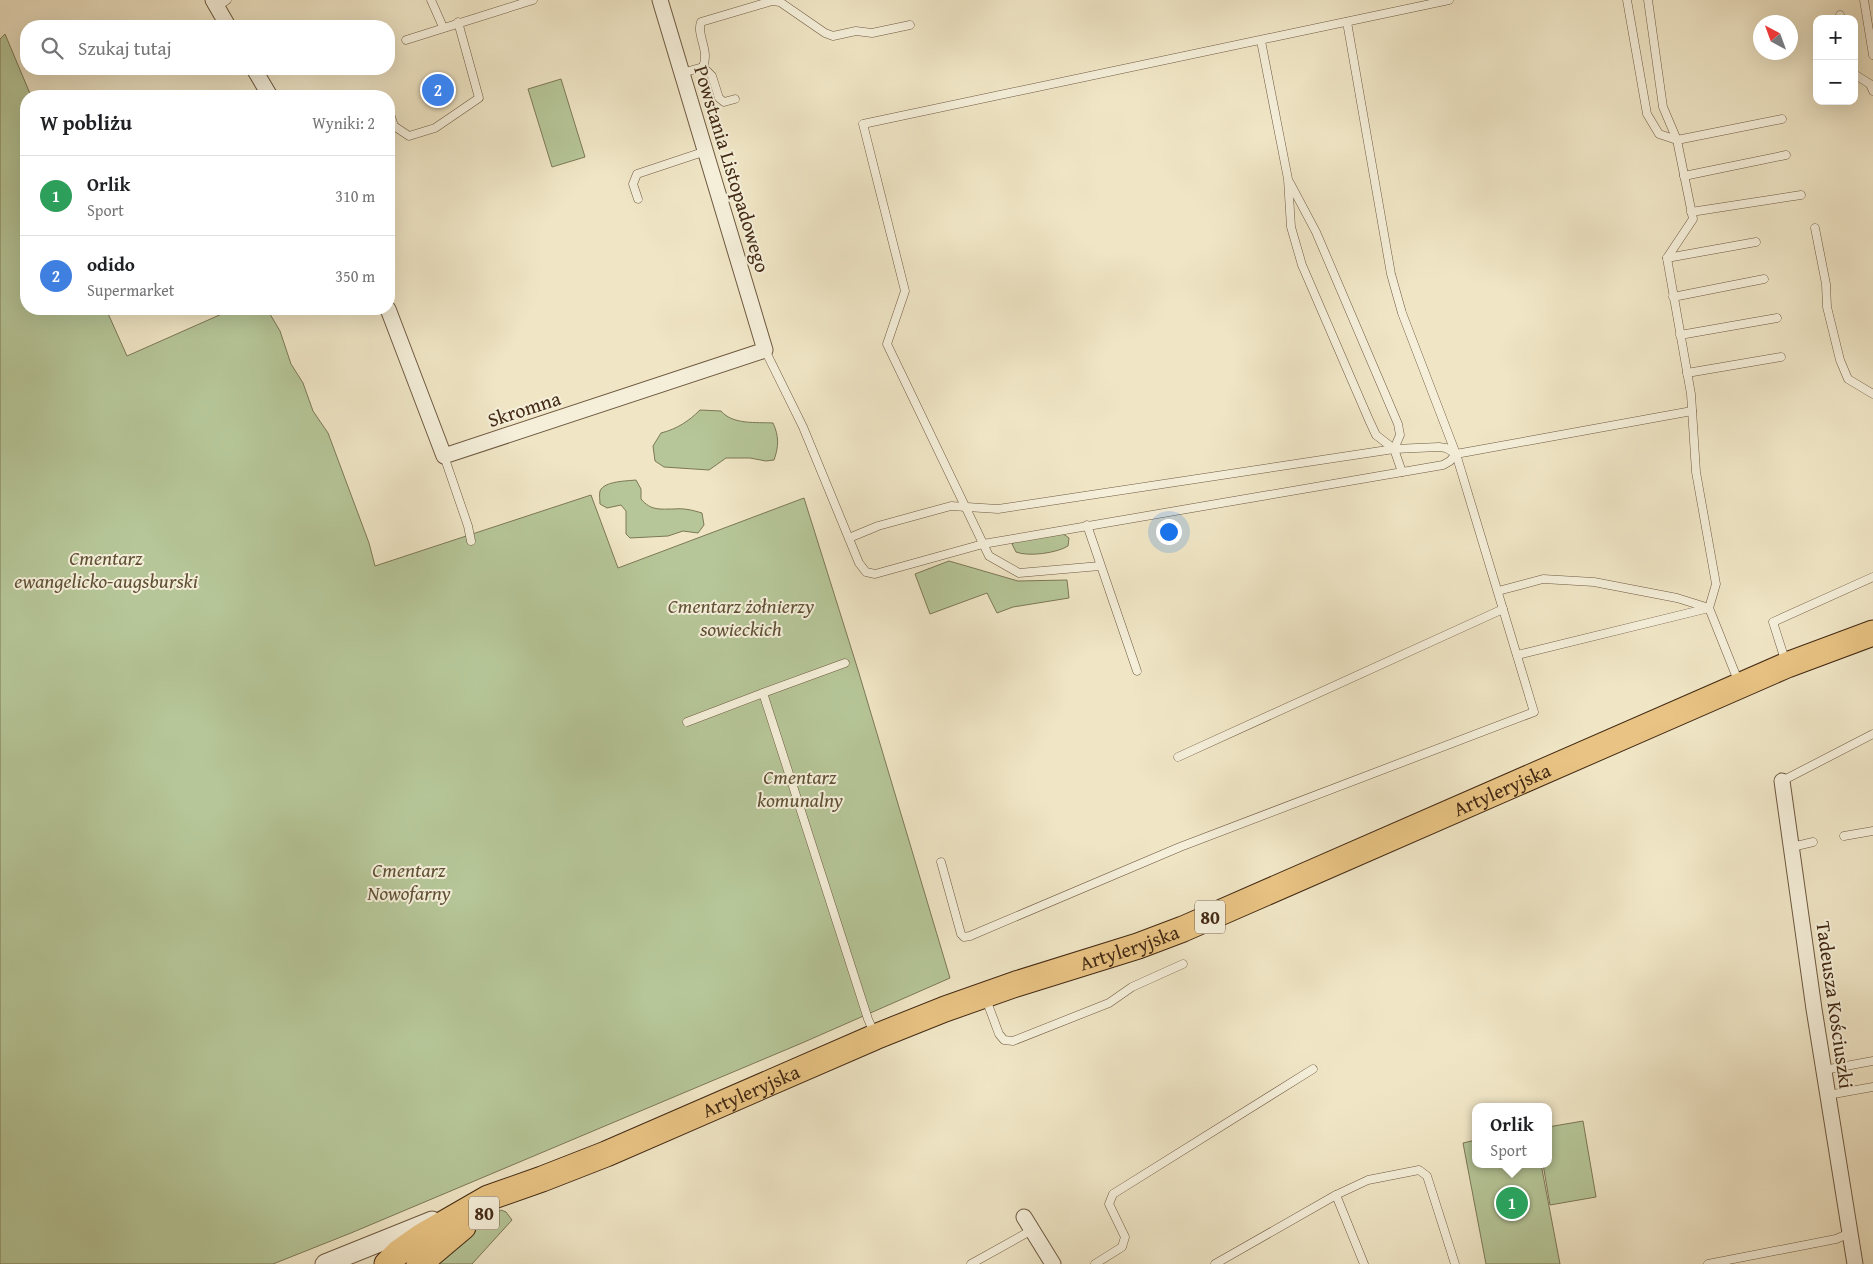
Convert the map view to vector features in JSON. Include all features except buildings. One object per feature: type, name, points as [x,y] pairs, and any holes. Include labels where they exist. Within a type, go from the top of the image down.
[{"type":"main road","name":"Artyleryjska","points":[[488,1198],[542,1180],[654,1134],[876,1037],[984,995],[1114,954],[1183,929],[1740,685],[1787,665],[1873,633]]},
{"type":"main road","name":"80","points":[[419,1264],[458,1230],[490,1209],[542,1180]]},
{"type":"main road","name":"80","points":[[387,1264],[422,1236],[488,1198]]},
{"type":"street","name":"Powstania Listopadowego","points":[[660,0],[765,350]]},
{"type":"street","points":[[219,2],[226,20]]},
{"type":"street","points":[[258,75],[266,90]]},
{"type":"street","points":[[390,315],[444,456]]},
{"type":"street","name":"Skromna","points":[[444,456],[765,350]]},
{"type":"street","name":"Tadeusza Kościuszki","points":[[1782,781],[1824,1070],[1855,1264]]},
{"type":"street","points":[[325,1264],[488,1198]]},
{"type":"street","points":[[1024,1217],[1052,1264]]},
{"type":"lane","points":[[431,0],[443,27]]},
{"type":"lane","points":[[406,40],[458,22],[533,0]]},
{"type":"lane","points":[[1100,566],[1019,573],[989,556],[887,344],[905,291],[863,124],[1449,0]]},
{"type":"lane","points":[[1627,0],[1647,114],[1659,134],[1677,140],[1782,119]]},
{"type":"lane","points":[[1648,0],[1663,107],[1677,140],[1693,219],[1667,258],[1687,373],[1692,411],[1696,472],[1716,584],[1709,608],[1740,685]]},
{"type":"lane","points":[[1864,0],[1873,55]]},
{"type":"lane","points":[[703,67],[706,58],[699,27],[701,22],[772,1],[780,2],[832,36],[856,31],[872,33],[910,25]]},
{"type":"lane","points":[[395,127],[409,136],[435,128],[479,98],[458,22]]},
{"type":"lane","points":[[941,862],[961,934],[964,937],[970,936],[1180,847],[1534,712],[1456,454],[1402,313],[1391,274],[1347,22]]},
{"type":"lane","points":[[1261,41],[1288,179],[1291,227],[1302,265],[1376,435],[1394,449],[1402,472]]},
{"type":"lane","points":[[682,73],[703,67]]},
{"type":"lane","points":[[703,67],[712,76],[719,98],[724,102],[736,99]]},
{"type":"lane","points":[[1858,76],[1870,84],[1873,91]]},
{"type":"lane","points":[[638,199],[633,184],[637,174],[706,151]]},
{"type":"lane","points":[[1684,176],[1786,155]]},
{"type":"lane","points":[[1288,179],[1316,232],[1398,424],[1400,435],[1394,449]]},
{"type":"lane","points":[[1691,212],[1801,195]]},
{"type":"lane","points":[[1815,228],[1826,284],[1827,307],[1840,360],[1848,379],[1873,394]]},
{"type":"lane","points":[[1667,258],[1756,242]]},
{"type":"lane","points":[[1674,297],[1764,279]]},
{"type":"lane","points":[[1680,335],[1776,318]]},
{"type":"lane","points":[[765,350],[803,427],[858,564],[866,572],[875,574],[983,544],[1443,465],[1456,454],[1692,411]]},
{"type":"lane","points":[[1687,373],[1781,357]]},
{"type":"lane","points":[[848,538],[878,526],[951,506],[998,509],[1394,449],[1439,447],[1446,448],[1456,454]]},
{"type":"lane","points":[[444,456],[468,526],[471,541]]},
{"type":"lane","points":[[1087,525],[1136,671]]},
{"type":"lane","points":[[1787,665],[1773,622],[1873,576]]},
{"type":"lane","points":[[1498,591],[1543,579],[1594,582],[1677,598],[1709,608]]},
{"type":"lane","points":[[1517,655],[1709,608]]},
{"type":"lane","points":[[1178,757],[1503,609]]},
{"type":"lane","points":[[687,722],[846,663]]},
{"type":"lane","points":[[763,693],[868,1019],[876,1037]]},
{"type":"lane","points":[[1782,781],[1873,734]]},
{"type":"lane","points":[[1844,836],[1873,831]]},
{"type":"lane","points":[[1792,847],[1813,842]]},
{"type":"lane","points":[[984,995],[999,1034],[1004,1040],[1013,1041],[1109,1003],[1132,987],[1183,964]]},
{"type":"lane","points":[[1824,1070],[1873,1061]]},
{"type":"lane","points":[[1095,1264],[1122,1247],[1125,1236],[1109,1204],[1113,1194],[1313,1069]]},
{"type":"lane","points":[[1828,1095],[1873,1087]]},
{"type":"lane","points":[[1215,1264],[1336,1195],[1368,1180],[1419,1170],[1427,1176],[1455,1264]]},
{"type":"lane","points":[[1336,1195],[1364,1264]]},
{"type":"lane","points":[[971,1264],[1032,1230]]},
{"type":"lane","points":[[1708,1264],[1836,1239],[1850,1232]]},
{"type":"green space","name":"Cmentarz Nowofarny","points":[[5,34],[20,70],[20,75],[22,75],[28,90],[20,90],[20,315],[109,315],[127,356],[219,315],[271,315],[280,331],[291,364],[303,383],[313,411],[328,433],[369,543],[375,566],[591,495],[618,568],[804,498],[858,670],[950,978],[802,1043],[273,1264],[0,1264],[0,39]]},
{"type":"green space","points":[[561,79],[585,157],[552,167],[528,89]]},
{"type":"green space","points":[[700,410],[721,411],[738,421],[773,423],[778,441],[774,460],[726,458],[709,470],[664,467],[655,461],[653,446],[661,433],[682,424]]},
{"type":"green space","points":[[636,480],[641,489],[641,499],[648,506],[664,509],[685,509],[702,513],[704,525],[698,533],[683,531],[668,536],[630,538],[626,534],[626,511],[621,505],[607,508],[600,504],[600,491],[611,483]]},
{"type":"green space","points":[[1062,533],[1069,538],[1068,546],[1050,552],[1035,554],[1016,552],[1012,544],[1015,542]]},
{"type":"green space","points":[[949,561],[1018,581],[1067,580],[1069,598],[1013,607],[997,613],[987,593],[930,614],[915,574]]},
{"type":"green space","points":[[1583,1121],[1596,1197],[1550,1205],[1544,1168],[1552,1168],[1552,1126]]},
{"type":"green space","points":[[1472,1141],[1472,1168],[1542,1168],[1560,1264],[1486,1264],[1463,1143]]},
{"type":"green space","points":[[501,1210],[506,1212],[512,1220],[472,1264],[432,1264],[470,1231]]},
{"type":"place","name":"odido","points":[[438,90]]},
{"type":"place","name":"Orlik","points":[[1512,1203]]},
{"type":"park label","name":"Cmentarz ewangelicko-augsburski","points":[[106,570]]},
{"type":"park label","name":"Cmentarz żołnierzy sowieckich","points":[[741,618]]},
{"type":"park label","name":"Cmentarz komunalny","points":[[800,788]]}]
